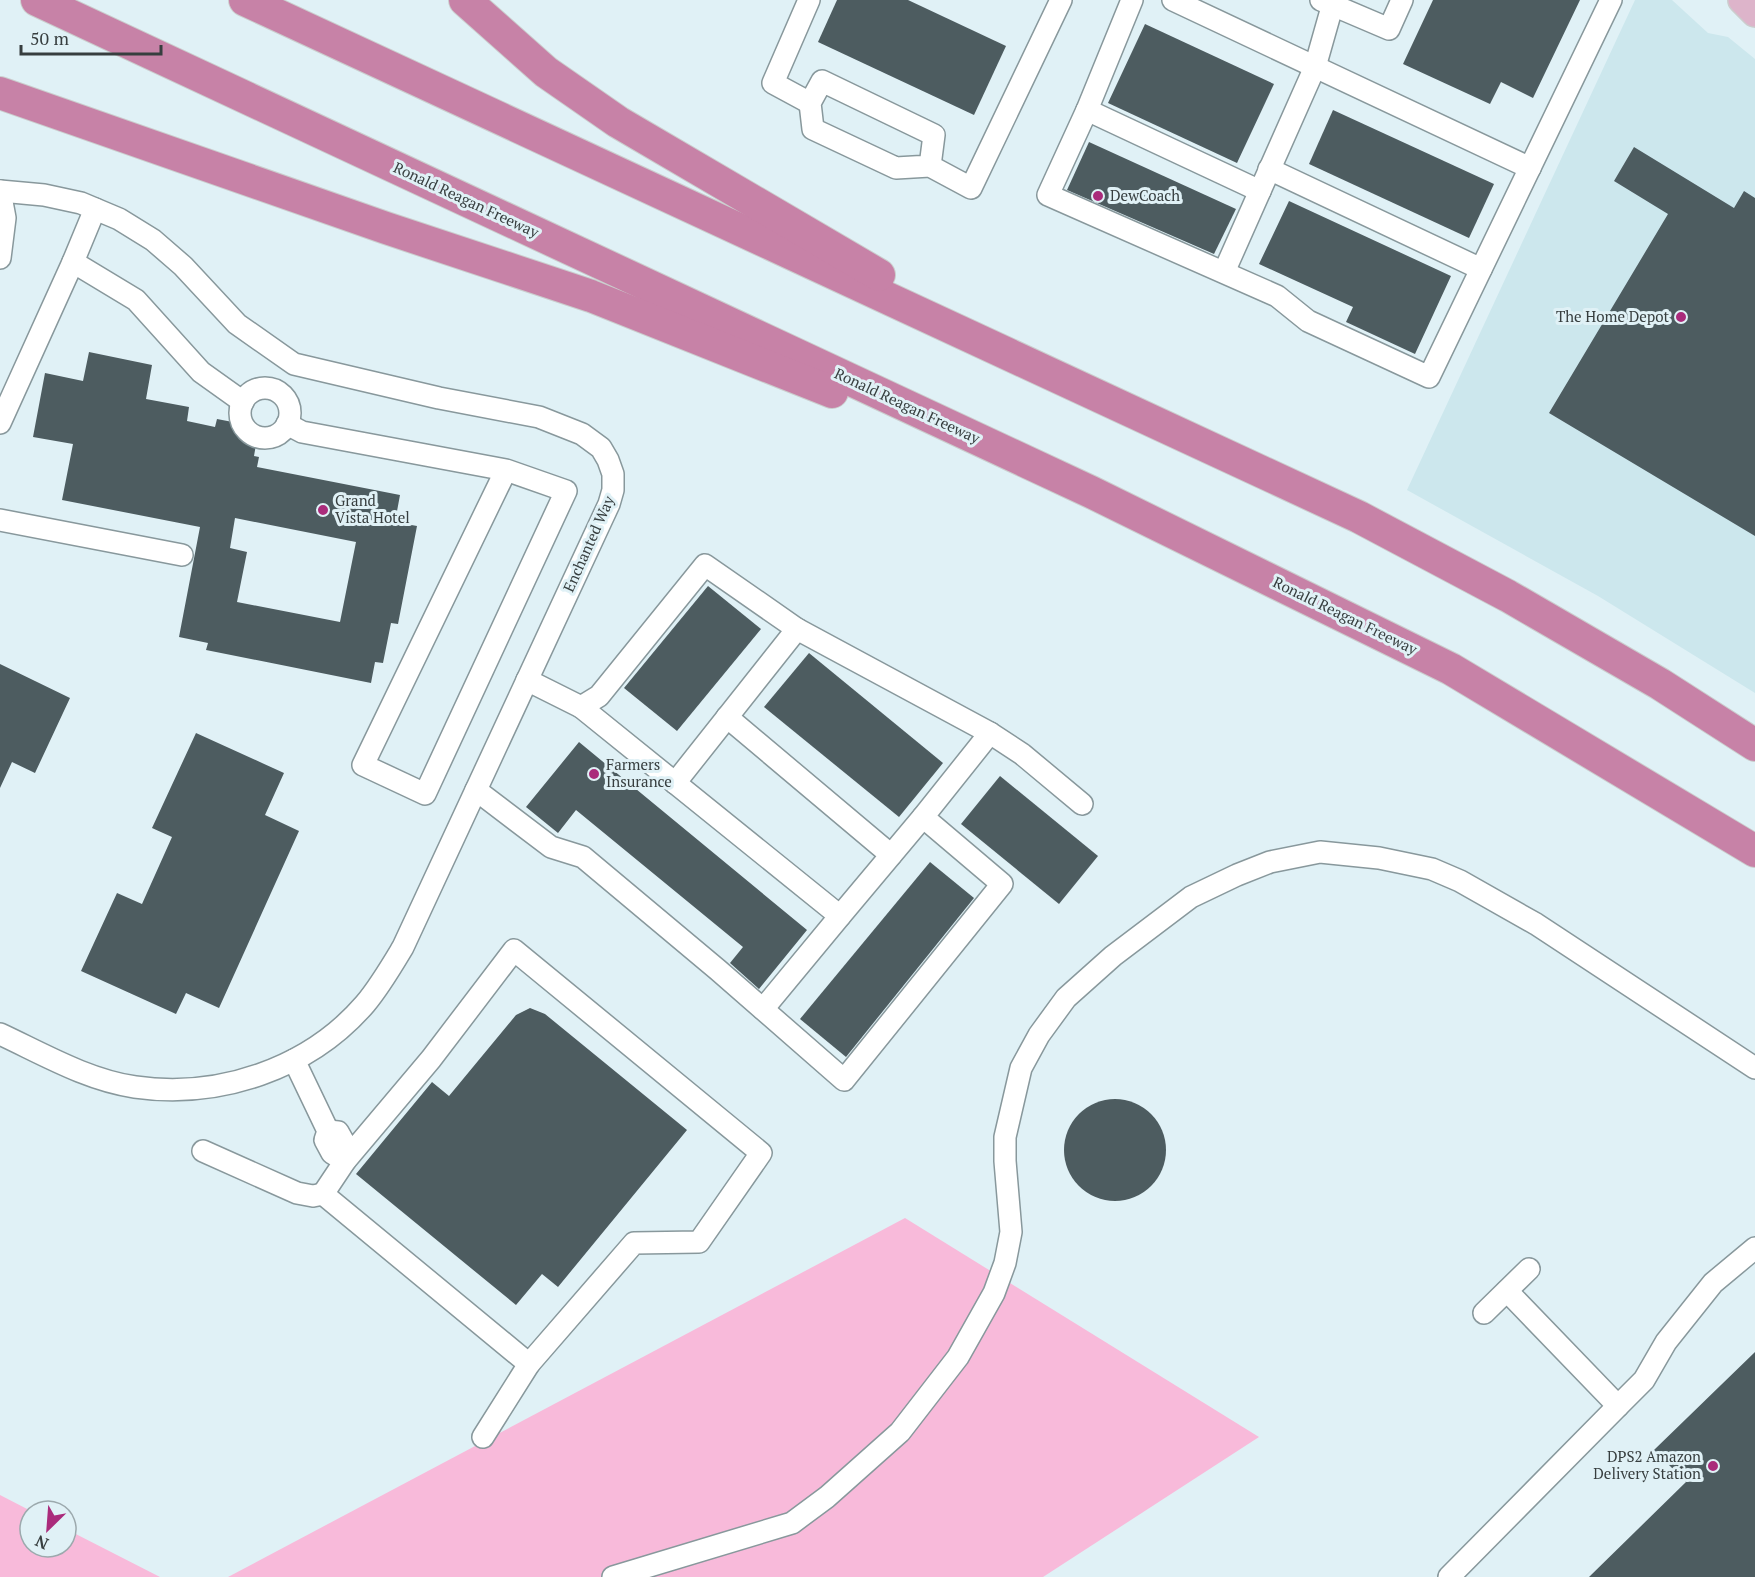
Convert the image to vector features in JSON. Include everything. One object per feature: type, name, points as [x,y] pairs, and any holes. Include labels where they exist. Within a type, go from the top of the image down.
[{"type":"highway","name":"Ronald Reagan Freeway","points":[[37,0],[1091,492],[1451,669],[1755,851]]},
{"type":"highway","points":[[245,0],[1359,517],[1508,596],[1660,684],[1755,745]]},
{"type":"highway","points":[[465,0],[546,72],[618,122],[1067,382]]},
{"type":"highway","points":[[0,93],[375,224],[591,296],[1091,492]]},
{"type":"main road","points":[[1742,0],[1755,13]]},
{"type":"street","points":[[809,0],[772,83],[810,103]]},
{"type":"street","points":[[930,166],[934,135],[822,81],[810,103],[813,129],[896,168],[930,166],[971,188],[1061,0]]},
{"type":"street","points":[[1132,0],[1048,195],[1277,296],[1308,321],[1429,377],[1611,0]]},
{"type":"street","points":[[1173,0],[1530,168]]},
{"type":"street","points":[[1224,272],[1315,67],[1329,2],[1389,29],[1402,0]]},
{"type":"street","points":[[1086,110],[1260,191]]},
{"type":"street","points":[[1269,169],[1480,269]]},
{"type":"street","points":[[0,191],[5,218],[0,258]]},
{"type":"street","name":"Enchanted Way","points":[[0,191],[44,195],[81,203],[119,219],[153,240],[183,266],[237,324],[294,364],[439,398],[539,417],[582,434],[601,448],[613,474],[613,490],[609,504],[403,947],[364,1005],[338,1030],[294,1060],[253,1077],[218,1086],[182,1090],[134,1087],[85,1074],[0,1034]]},
{"type":"street","points":[[0,423],[95,209]]},
{"type":"street","points":[[73,262],[136,300],[201,372],[243,402]]},
{"type":"street","points":[[276,390],[294,364]]},
{"type":"street","points":[[269,388],[276,390],[288,401],[290,409],[287,424],[275,435],[258,436],[250,433],[241,418],[240,410],[243,402],[254,390],[269,388]]},
{"type":"street","points":[[287,424],[302,432],[506,470],[566,491],[425,794],[363,765],[506,470]]},
{"type":"street","points":[[0,520],[182,555]]},
{"type":"street","points":[[581,707],[599,696],[705,565],[797,629],[990,733],[1022,754],[1082,804]]},
{"type":"street","points":[[675,783],[797,629]]},
{"type":"street","points":[[527,680],[581,707],[840,916]]},
{"type":"street","points":[[727,717],[891,855]]},
{"type":"street","points":[[763,1009],[990,733]]},
{"type":"street","points":[[476,790],[551,848],[583,857],[844,1080],[1002,884],[922,817]]},
{"type":"street","points":[[613,1577],[792,1523],[827,1497],[900,1432],[958,1357],[994,1293],[1005,1263],[1011,1232],[1005,1137],[1021,1068],[1039,1035],[1066,998],[1113,956],[1191,897],[1237,875],[1270,862],[1320,852],[1379,858],[1432,870],[1460,881],[1536,924],[1755,1068]]},
{"type":"street","points":[[203,1151],[297,1193],[313,1197],[323,1194],[345,1161],[431,1059],[514,950],[761,1153],[699,1242],[634,1243],[529,1364],[483,1437]]},
{"type":"street","points":[[294,1060],[328,1131],[338,1132],[347,1148],[345,1161]]},
{"type":"street","points":[[323,1194],[529,1364]]},
{"type":"street","points":[[1449,1577],[1644,1380],[1666,1342],[1713,1284],[1755,1248]]},
{"type":"street","points":[[1484,1313],[1529,1269]]},
{"type":"street","points":[[1507,1291],[1617,1406]]},
{"type":"shaded area","points":[[1635,0],[1672,0],[1708,33],[1728,37],[1755,59],[1755,693],[1598,596],[1407,490]]},
{"type":"shaded area","points":[[905,1218],[1259,1437],[1043,1577],[228,1577]]},
{"type":"shaded area","points":[[0,1495],[18,1504],[18,1559],[78,1559],[78,1535],[160,1577],[0,1577]]},
{"type":"building","points":[[837,0],[908,0],[1006,46],[974,115],[818,42]]},
{"type":"building","points":[[1433,0],[1580,0],[1533,98],[1501,82],[1490,104],[1403,64]]},
{"type":"building","points":[[1145,24],[1274,84],[1237,163],[1108,103]]},
{"type":"building","points":[[1333,110],[1494,184],[1469,238],[1309,164]]},
{"type":"building","points":[[1089,142],[1236,209],[1214,254],[1067,190]]},
{"type":"building","name":"The Home Depot","points":[[1634,147],[1734,208],[1744,191],[1755,198],[1755,536],[1549,413],[1668,214],[1614,181]]},
{"type":"building","points":[[1289,201],[1451,276],[1415,354],[1346,322],[1353,307],[1259,264]]},
{"type":"building","name":"Grand Vista Hotel","points":[[89,352],[152,365],[146,399],[189,407],[187,421],[215,427],[217,419],[259,427],[254,456],[259,457],[257,467],[400,495],[395,522],[417,526],[398,624],[391,623],[383,663],[375,662],[371,683],[206,650],[208,643],[179,637],[200,527],[62,500],[73,444],[33,437],[45,373],[83,381]],"holes":[[[235,518],[356,542],[340,622],[237,602],[247,552],[230,548]]]},
{"type":"building","points":[[708,586],[761,629],[677,731],[624,688]]},
{"type":"building","points":[[809,653],[943,763],[899,817],[764,707]]},
{"type":"building","points":[[0,664],[70,698],[35,773],[12,762],[0,788]]},
{"type":"building","points":[[196,733],[284,773],[265,815],[299,831],[219,1008],[186,993],[176,1014],[81,971],[117,893],[142,904],[172,837],[152,828]]},
{"type":"building","points":[[579,742],[807,930],[759,989],[730,963],[743,947],[576,810],[558,833],[526,807]]},
{"type":"building","points":[[1000,776],[1098,856],[1059,904],[961,824]]},
{"type":"building","points":[[930,862],[974,898],[846,1057],[800,1019]]},
{"type":"building","points":[[530,1008],[545,1014],[687,1130],[558,1287],[542,1274],[516,1305],[356,1174],[432,1082],[449,1096],[516,1015]]},
{"type":"building","points":[[1115,1099],[1134,1103],[1151,1114],[1162,1131],[1166,1150],[1162,1169],[1151,1186],[1134,1197],[1115,1201],[1096,1197],[1079,1186],[1068,1169],[1064,1150],[1068,1131],[1079,1114],[1096,1103]]},
{"type":"building","name":"DPS2 Amazon Delivery Station","points":[[1755,1352],[1755,1577],[1589,1577],[1686,1482],[1654,1450]]},
{"type":"place","name":"DewCoach","points":[[1098,196]]},
{"type":"place","name":"The Home Depot","points":[[1681,317]]},
{"type":"place","name":"Grand Vista Hotel","points":[[323,510]]},
{"type":"place","name":"Farmers Insurance","points":[[594,774]]},
{"type":"place","name":"DPS2 Amazon Delivery Station","points":[[1713,1466]]}]
